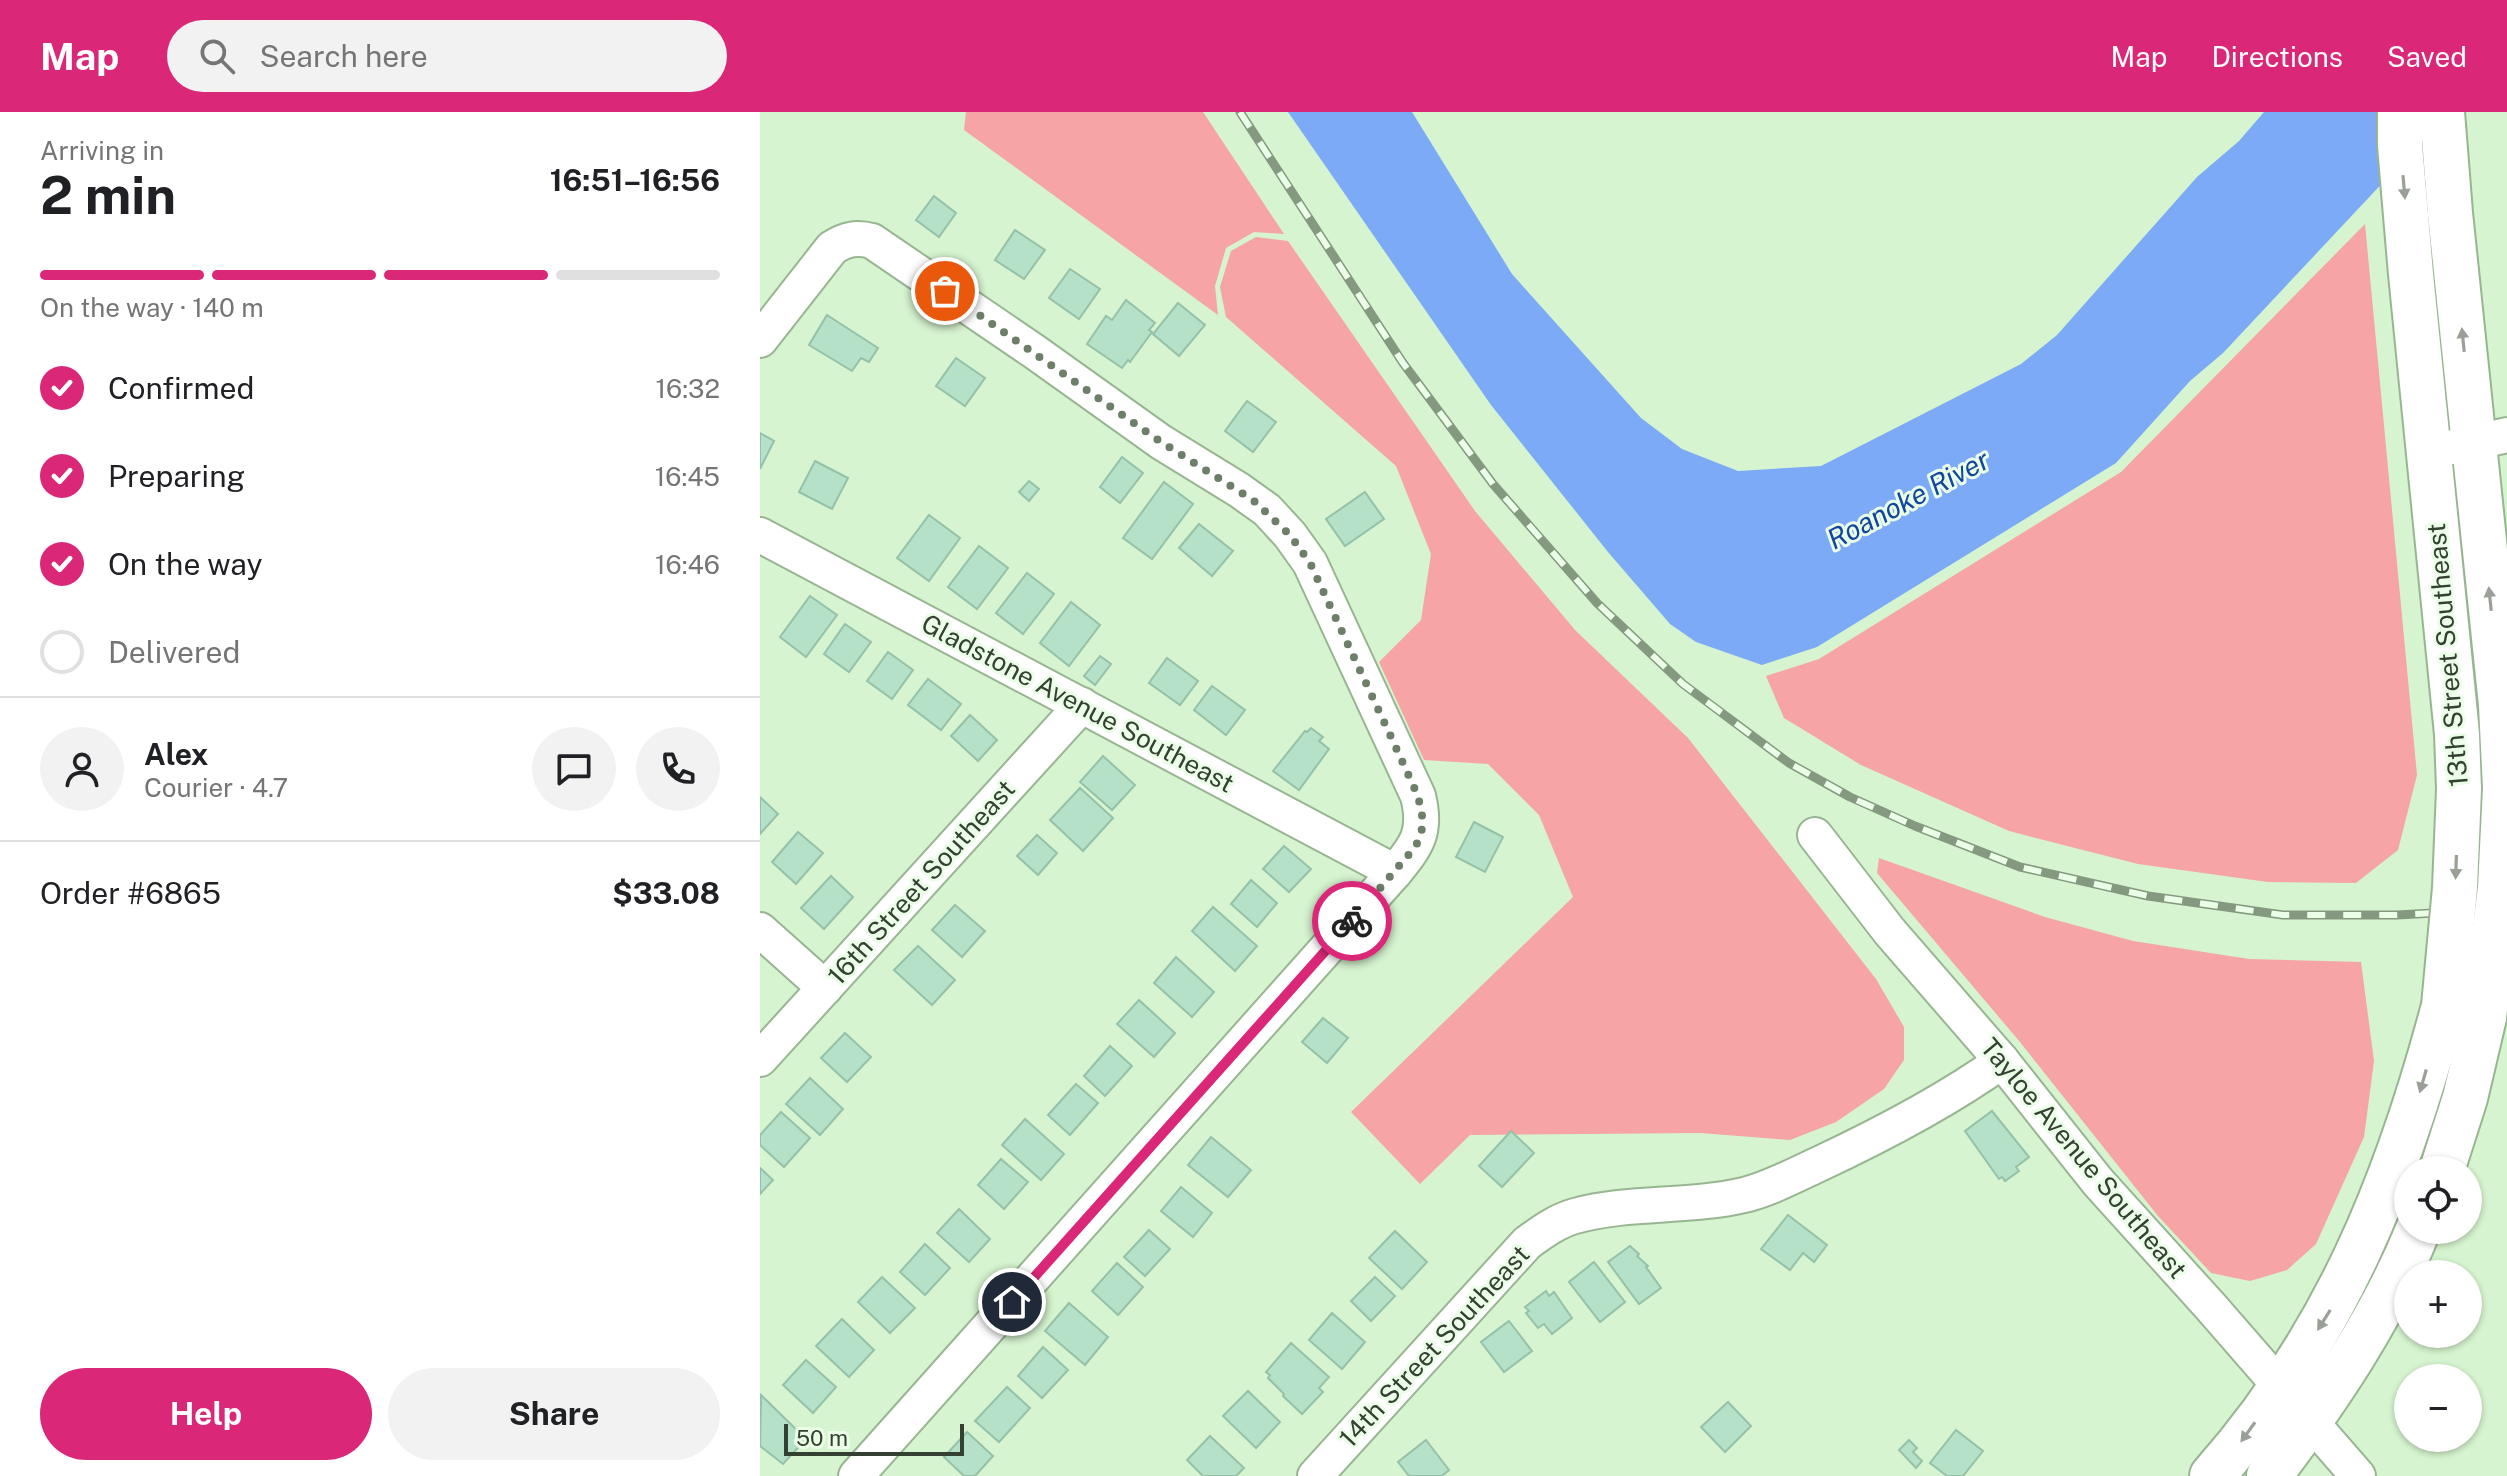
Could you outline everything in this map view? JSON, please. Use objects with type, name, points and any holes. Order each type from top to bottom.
[{"type":"main road","name":"13th Street Southeast","points":[[2400,112],[2410,261],[2457,734],[2459,789],[2455,888],[2464,1012],[2465,1098],[2446,1156]]},
{"type":"main road","name":"13th Street Southeast","points":[[2212,1476],[2236,1450],[2281,1387],[2331,1308],[2365,1241],[2390,1180],[2423,1083],[2464,1012],[2500,888],[2505,788],[2490,439],[2450,213],[2442,112]]},
{"type":"main road","points":[[2269,1476],[2311,1421],[2375,1320],[2411,1244]]},
{"type":"street","points":[[760,340],[832,248],[858,238],[872,241],[1161,442],[1267,510],[1310,563],[1418,796],[1422,814],[1422,829],[1416,846],[1395,872],[856,1476]]},
{"type":"street","points":[[2428,451],[2490,439]]},
{"type":"street","name":"Gladstone Avenue Southeast","points":[[760,535],[1395,872]]},
{"type":"street","name":"16th Street Southeast","points":[[760,1059],[1082,705]]},
{"type":"street","name":"Tayloe Avenue Southeast","points":[[1815,835],[1890,932],[2002,1061],[2098,1182],[2358,1476]]},
{"type":"street","points":[[760,930],[825,988]]},
{"type":"street","name":"14th Street Southeast","points":[[1315,1476],[1517,1254],[1549,1228],[1572,1217],[1598,1211],[1743,1195],[1773,1185],[1899,1124],[1969,1085],[2002,1061]]},
{"type":"shaded area","points":[[966,112],[1203,112],[1284,234],[1254,232],[1226,248],[1215,286],[1218,315],[964,130]]},
{"type":"shaded area","points":[[2365,224],[2417,775],[2398,850],[2356,883],[2268,882],[2138,864],[2009,831],[1861,765],[1784,718],[1766,676],[1819,659],[2121,472]]},
{"type":"shaded area","points":[[1256,237],[1288,241],[1475,511],[1575,630],[1688,738],[1876,979],[1904,1027],[1904,1060],[1884,1089],[1836,1122],[1790,1140],[1701,1133],[1470,1135],[1420,1184],[1351,1112],[1573,897],[1539,815],[1488,764],[1424,760],[1379,662],[1421,620],[1431,554],[1396,466],[1226,317],[1220,287],[1231,251]]},
{"type":"shaded area","points":[[1879,858],[2045,917],[2133,941],[2249,959],[2361,962],[2374,1061],[2364,1137],[2316,1244],[2287,1270],[2250,1281],[2211,1273],[2158,1216],[2020,1042],[1877,873]]},
{"type":"water","name":"Roanoke River","points":[[1288,112],[1412,112],[1512,274],[1641,418],[1682,449],[1738,471],[1821,466],[2021,364],[2057,335],[2197,177],[2239,141],[2264,112],[2449,112],[2223,353],[2190,381],[2116,463],[1817,647],[1762,665],[1696,642],[1670,624],[1608,552],[1491,405]]},
{"type":"building","points":[[934,196],[956,213],[939,237],[916,220]]},
{"type":"building","points":[[1015,230],[1045,250],[1024,279],[995,260]]},
{"type":"building","points":[[1070,269],[1100,289],[1079,319],[1049,298]]},
{"type":"building","points":[[1126,300],[1155,323],[1130,362],[1128,360],[1122,368],[1087,344],[1106,316],[1112,320]]},
{"type":"building","points":[[1178,303],[1205,325],[1179,356],[1153,334]]},
{"type":"building","points":[[827,315],[878,348],[869,362],[861,358],[852,371],[809,345]]},
{"type":"building","points":[[956,358],[985,378],[965,406],[936,386]]},
{"type":"building","points":[[1247,401],[1276,422],[1253,452],[1225,431]]},
{"type":"building","points":[[760,433],[774,441],[760,469]]},
{"type":"building","points":[[1122,457],[1143,473],[1120,503],[1100,487]]},
{"type":"building","points":[[815,461],[848,478],[832,509],[799,492]]},
{"type":"building","points":[[1029,481],[1039,489],[1029,501],[1019,492]]},
{"type":"building","points":[[1164,482],[1193,504],[1152,559],[1123,538]]},
{"type":"building","points":[[1365,492],[1384,519],[1345,546],[1326,519]]},
{"type":"building","points":[[929,515],[960,538],[929,581],[897,558]]},
{"type":"building","points":[[1199,524],[1233,551],[1212,576],[1179,548]]},
{"type":"building","points":[[979,546],[1008,568],[977,609],[948,587]]},
{"type":"building","points":[[1027,573],[1054,594],[1023,634],[996,613]]},
{"type":"building","points":[[810,596],[837,615],[806,657],[780,637]]},
{"type":"building","points":[[1071,602],[1100,625],[1069,666],[1040,643]]},
{"type":"building","points":[[845,624],[871,642],[849,672],[824,654]]},
{"type":"building","points":[[888,652],[913,670],[892,699],[867,681]]},
{"type":"building","points":[[1100,656],[1111,664],[1095,685],[1084,676]]},
{"type":"building","points":[[1167,658],[1198,681],[1180,705],[1149,683]]},
{"type":"building","points":[[928,679],[961,704],[941,730],[908,705]]},
{"type":"building","points":[[1212,686],[1245,710],[1226,735],[1194,710]]},
{"type":"building","points":[[970,715],[997,740],[978,761],[951,736]]},
{"type":"building","points":[[1311,728],[1323,737],[1319,741],[1329,749],[1299,790],[1273,771],[1305,731]]},
{"type":"building","points":[[1103,756],[1135,785],[1112,810],[1080,782]]},
{"type":"building","points":[[1080,788],[1113,818],[1083,851],[1050,820]]},
{"type":"building","points":[[760,797],[778,814],[760,834]]},
{"type":"building","points":[[1474,822],[1503,837],[1485,872],[1456,857]]},
{"type":"building","points":[[798,832],[823,853],[796,884],[772,862]]},
{"type":"building","points":[[1037,835],[1057,853],[1038,875],[1017,856]]},
{"type":"building","points":[[1284,846],[1311,869],[1289,892],[1263,869]]},
{"type":"building","points":[[831,876],[853,897],[824,929],[801,908]]},
{"type":"building","points":[[1251,880],[1277,903],[1257,927],[1231,904]]},
{"type":"building","points":[[955,905],[985,931],[962,957],[932,930]]},
{"type":"building","points":[[1213,907],[1257,946],[1235,971],[1192,931]]},
{"type":"building","points":[[918,946],[955,980],[932,1005],[894,970]]},
{"type":"building","points":[[1176,957],[1214,992],[1192,1017],[1154,983]]},
{"type":"building","points":[[1139,1000],[1175,1033],[1154,1057],[1117,1024]]},
{"type":"building","points":[[1323,1018],[1348,1038],[1327,1063],[1302,1042]]},
{"type":"building","points":[[845,1033],[871,1057],[847,1082],[821,1058]]},
{"type":"building","points":[[1110,1046],[1132,1066],[1105,1096],[1084,1076]]},
{"type":"building","points":[[810,1078],[843,1109],[820,1135],[786,1104]]},
{"type":"building","points":[[1076,1084],[1098,1103],[1070,1135],[1048,1115]]},
{"type":"building","points":[[1992,1111],[2029,1157],[2016,1167],[2019,1171],[2005,1181],[2002,1177],[1999,1179],[1965,1131]]},
{"type":"building","points":[[781,1112],[810,1138],[784,1167],[760,1145],[760,1135]]},
{"type":"building","points":[[1025,1119],[1064,1154],[1041,1180],[1002,1145]]},
{"type":"building","points":[[1511,1131],[1534,1153],[1502,1187],[1479,1166]]},
{"type":"building","points":[[1211,1137],[1251,1170],[1228,1197],[1188,1165]]},
{"type":"building","points":[[1001,1159],[1028,1182],[1004,1209],[978,1185]]},
{"type":"building","points":[[760,1168],[773,1180],[760,1194]]},
{"type":"building","points":[[1181,1187],[1212,1213],[1193,1237],[1161,1211]]},
{"type":"building","points":[[959,1209],[990,1239],[969,1262],[937,1233]]},
{"type":"building","points":[[1788,1215],[1827,1245],[1814,1262],[1803,1253],[1790,1270],[1761,1249]]},
{"type":"building","points":[[1149,1230],[1170,1249],[1145,1276],[1124,1257]]},
{"type":"building","points":[[1395,1231],[1427,1262],[1402,1289],[1369,1258]]},
{"type":"building","points":[[925,1244],[950,1268],[925,1295],[900,1272]]},
{"type":"building","points":[[1630,1246],[1648,1266],[1661,1288],[1639,1304],[1608,1262]]},
{"type":"building","points":[[1594,1262],[1625,1302],[1600,1322],[1569,1282]]},
{"type":"building","points":[[1117,1263],[1143,1287],[1118,1315],[1092,1291]]},
{"type":"building","points":[[882,1277],[915,1308],[890,1333],[858,1302]]},
{"type":"building","points":[[1375,1277],[1395,1296],[1371,1321],[1351,1301]]},
{"type":"building","points":[[1546,1291],[1549,1296],[1554,1292],[1572,1318],[1552,1334],[1544,1324],[1538,1328],[1525,1307]]},
{"type":"building","points":[[1069,1303],[1108,1337],[1085,1365],[1045,1331]]},
{"type":"building","points":[[1332,1313],[1365,1342],[1342,1369],[1309,1340]]},
{"type":"building","points":[[842,1319],[874,1350],[849,1377],[816,1346]]},
{"type":"building","points":[[1509,1321],[1532,1351],[1504,1372],[1481,1342]]},
{"type":"building","points":[[1291,1343],[1329,1377],[1319,1388],[1323,1392],[1302,1414],[1283,1396],[1266,1372]]},
{"type":"building","points":[[1043,1347],[1068,1370],[1042,1398],[1018,1376]]},
{"type":"building","points":[[806,1360],[836,1387],[813,1413],[783,1385]]},
{"type":"building","points":[[1007,1387],[1030,1408],[999,1442],[975,1421]]},
{"type":"building","points":[[1248,1391],[1280,1422],[1256,1448],[1223,1416]]},
{"type":"building","points":[[761,1395],[806,1439],[783,1464],[760,1446]]},
{"type":"building","points":[[1728,1402],[1751,1426],[1725,1452],[1701,1427]]},
{"type":"building","points":[[1956,1430],[1983,1451],[1963,1476],[1947,1476],[1930,1463]]},
{"type":"building","points":[[967,1432],[993,1456],[975,1476],[964,1476],[944,1457]]},
{"type":"building","points":[[1210,1436],[1244,1468],[1236,1476],[1203,1476],[1187,1460]]},
{"type":"building","points":[[1426,1440],[1449,1470],[1442,1476],[1409,1476],[1398,1462]]},
{"type":"building","points":[[1909,1440],[1917,1448],[1913,1452],[1922,1461],[1916,1468],[1899,1450]]},
{"type":"railway","points":[[1240,112],[1403,363],[1493,484],[1597,603],[1683,684],[1789,763],[1850,797],[2020,867],[2148,896],[2283,915],[2397,915],[2453,912],[2507,904]]},
{"type":"way so far","points":[[945,291],[1161,442],[1267,510],[1310,563],[1418,796],[1422,814],[1422,829],[1416,846],[1352,921]]},
{"type":"route","points":[[1012,1302],[1352,921]]}]
